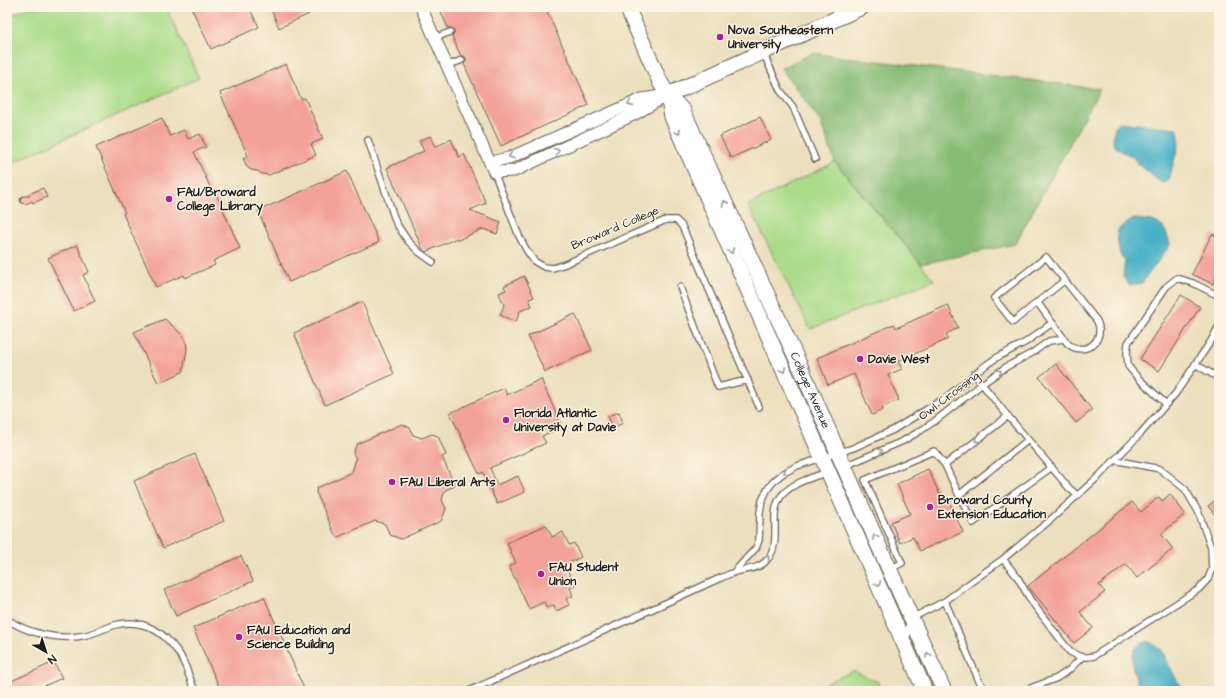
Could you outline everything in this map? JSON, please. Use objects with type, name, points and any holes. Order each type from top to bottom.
[{"type":"street","name":"Broward College","points":[[421,7],[492,167]]},
{"type":"street","name":"College Avenue","points":[[627,7],[660,82],[668,95],[683,111],[836,466],[908,654],[925,691]]},
{"type":"street","points":[[492,167],[642,99],[668,95],[862,7]]},
{"type":"street","name":"College Avenue","points":[[668,95],[672,117],[822,458],[836,466],[889,569],[944,691]]},
{"type":"lane","points":[[435,38],[450,32]]},
{"type":"lane","points":[[763,52],[780,90],[793,107],[815,159]]},
{"type":"lane","points":[[447,66],[462,60]]},
{"type":"lane","points":[[368,140],[396,223],[408,241],[419,252],[433,262]]},
{"type":"lane","name":"Broward College","points":[[492,167],[526,251],[534,261],[544,267],[553,268],[565,264],[666,220],[676,220],[682,226],[759,407]]},
{"type":"lane","points":[[1037,302],[1064,340],[1073,348],[1082,349],[1089,347],[1099,336],[1100,327],[1097,321],[1065,280],[1046,257],[994,298],[1013,322],[1037,302],[1065,280]]},
{"type":"lane","points":[[1166,404],[1138,378],[1128,366],[1128,343],[1166,287],[1177,278],[1193,283],[1219,296]]},
{"type":"lane","points":[[680,288],[718,387],[748,380]]},
{"type":"lane","name":"Owl Crossing","points":[[836,466],[875,438],[912,419],[945,398],[996,358],[1026,342],[1052,323]]},
{"type":"lane","points":[[908,654],[908,628],[912,618],[944,601],[1003,559],[1048,522],[1114,460],[1142,433],[1176,393],[1211,341],[1219,326]]},
{"type":"lane","name":"Owl Crossing","points":[[836,466],[903,441],[935,421],[1006,367],[1032,353],[1049,341],[1064,340]]},
{"type":"lane","points":[[1195,364],[1219,378]]},
{"type":"lane","points":[[974,374],[1028,440],[1069,488],[1077,495]]},
{"type":"lane","points":[[945,465],[1008,416]]},
{"type":"lane","points":[[959,495],[1028,440]]},
{"type":"lane","points":[[889,569],[902,563],[865,480],[934,451],[945,465],[973,523],[1052,467]]},
{"type":"lane","points":[[732,573],[756,548],[759,540],[762,501],[773,482],[782,474],[797,466],[822,458]]},
{"type":"lane","points":[[1003,559],[1018,578],[1031,601],[1070,652],[1087,658],[1094,656],[1199,589],[1208,579],[1212,569],[1211,548],[1198,511],[1185,489],[1160,469],[1114,460]]},
{"type":"lane","points":[[469,691],[732,573],[756,567],[766,561],[774,544],[775,510],[778,500],[784,492],[794,486],[836,466]]},
{"type":"lane","points":[[944,601],[979,681],[984,688],[990,691]]},
{"type":"lane","points":[[7,619],[20,626],[47,636],[72,637],[89,634],[128,623],[149,626],[167,639],[179,653],[195,691]]},
{"type":"lane","points":[[1024,691],[1057,678],[1069,670],[1082,657]]},
{"type":"green space","points":[[31,7],[166,7],[199,78],[7,165],[7,15],[17,13]]},
{"type":"green space","points":[[813,53],[1100,89],[1015,244],[921,264],[835,162],[820,121],[781,68]]},
{"type":"green space","points":[[835,162],[934,280],[810,329],[748,205]]},
{"type":"green space","points":[[853,671],[878,682],[882,691],[810,691]]},
{"type":"water","points":[[1118,122],[1177,128],[1179,143],[1169,179],[1164,183],[1160,182],[1132,156],[1114,146],[1113,134]]},
{"type":"water","points":[[1134,219],[1158,224],[1165,231],[1170,245],[1142,283],[1129,285],[1123,277],[1125,260],[1119,251],[1117,231]]},
{"type":"water","points":[[1149,642],[1161,649],[1177,681],[1185,691],[1142,691],[1134,673],[1132,659],[1137,646],[1141,643]]},
{"type":"building","points":[[191,7],[249,7],[259,27],[211,49]]},
{"type":"building","points":[[270,7],[306,7],[309,14],[279,28]]},
{"type":"building","points":[[439,7],[545,7],[589,105],[501,146],[464,64],[466,58],[461,56],[452,36],[454,30],[448,28]]},
{"type":"building","points":[[286,64],[301,99],[305,98],[323,139],[311,144],[316,155],[269,175],[262,174],[247,167],[243,158],[248,156],[220,93]]},
{"type":"building","points":[[760,117],[771,140],[731,158],[720,136]]},
{"type":"building","name":"FAU/Broward College Library","points":[[162,118],[170,136],[184,130],[188,139],[200,134],[206,147],[194,152],[213,193],[215,192],[240,248],[213,261],[215,265],[185,278],[184,275],[156,287],[123,214],[125,213],[96,147]]},
{"type":"building","points":[[430,136],[435,147],[451,139],[459,157],[464,154],[486,203],[470,210],[501,222],[497,234],[483,229],[458,240],[457,238],[426,252],[423,250],[387,168],[424,151],[419,141]]},
{"type":"building","points":[[347,171],[379,242],[289,282],[258,211]]},
{"type":"building","points":[[43,188],[47,197],[33,203],[32,201],[26,204],[21,203],[20,199],[23,196],[30,196],[29,194]]},
{"type":"building","points":[[1212,234],[1219,237],[1219,271],[1213,284],[1192,274]]},
{"type":"building","points":[[77,245],[89,272],[83,275],[95,301],[74,311],[48,258]]},
{"type":"building","points":[[524,276],[534,297],[529,299],[532,306],[520,311],[516,322],[500,315],[504,305],[499,293],[506,290],[504,286]]},
{"type":"building","points":[[1181,295],[1200,307],[1159,371],[1140,359]]},
{"type":"building","points":[[362,302],[394,374],[325,405],[294,333]]},
{"type":"building","name":"Davie West","points":[[948,305],[958,328],[946,334],[948,339],[898,361],[902,369],[888,375],[899,400],[882,407],[883,410],[872,415],[854,374],[828,385],[817,358],[894,324],[896,328]]},
{"type":"building","points":[[575,314],[592,350],[545,372],[528,336]]},
{"type":"building","points":[[165,319],[183,336],[187,349],[183,372],[158,383],[134,332]]},
{"type":"building","points":[[1056,364],[1092,410],[1076,423],[1039,377]]},
{"type":"building","name":"Florida Atlantic University at Davie","points":[[541,379],[562,427],[542,436],[546,443],[490,468],[497,485],[518,476],[525,492],[497,504],[483,472],[479,474],[450,413],[504,388],[507,395]]},
{"type":"building","points":[[619,412],[623,423],[613,428],[608,416]]},
{"type":"building","name":"FAU Liberal Arts","points":[[402,424],[410,428],[413,435],[422,438],[432,434],[438,436],[446,455],[442,457],[455,486],[445,490],[442,500],[446,509],[441,521],[401,539],[390,535],[385,524],[375,521],[338,537],[335,535],[316,492],[317,488],[352,472],[356,459],[353,453],[357,444]]},
{"type":"building","points":[[195,454],[224,521],[163,548],[134,481]]},
{"type":"building","name":"Broward County Extension Education","points":[[928,469],[942,499],[947,497],[963,532],[920,551],[913,537],[900,543],[891,522],[910,514],[897,484]]},
{"type":"building","points":[[1170,494],[1185,514],[1161,534],[1173,549],[1137,578],[1126,564],[1099,585],[1105,592],[1080,612],[1093,628],[1074,643],[1028,586],[1132,502],[1141,512],[1159,497],[1162,501]]},
{"type":"building","points":[[1219,497],[1219,520],[1208,506]]},
{"type":"building","name":"FAU Student Union","points":[[546,525],[552,537],[563,532],[569,545],[574,543],[581,557],[565,565],[575,586],[570,588],[573,596],[566,599],[569,605],[556,611],[554,605],[547,608],[544,602],[529,609],[509,566],[516,563],[507,543]]},
{"type":"building","points":[[241,556],[253,581],[176,616],[164,590]]},
{"type":"building","name":"FAU Education and Science Building","points":[[264,597],[305,691],[221,691],[193,628]]},
{"type":"building","points":[[54,662],[62,678],[33,691],[7,691],[7,683]]},
{"type":"place","name":"Nova Southeastern University","points":[[720,37]]},
{"type":"place","name":"FAU/Broward College Library","points":[[169,199]]},
{"type":"place","name":"Davie West","points":[[860,359]]},
{"type":"place","name":"Florida Atlantic University at Davie","points":[[506,420]]},
{"type":"place","name":"FAU Liberal Arts","points":[[392,482]]},
{"type":"place","name":"Broward County Extension Education","points":[[930,507]]},
{"type":"place","name":"FAU Student Union","points":[[541,574]]},
{"type":"place","name":"FAU Education and Science Building","points":[[239,637]]}]
